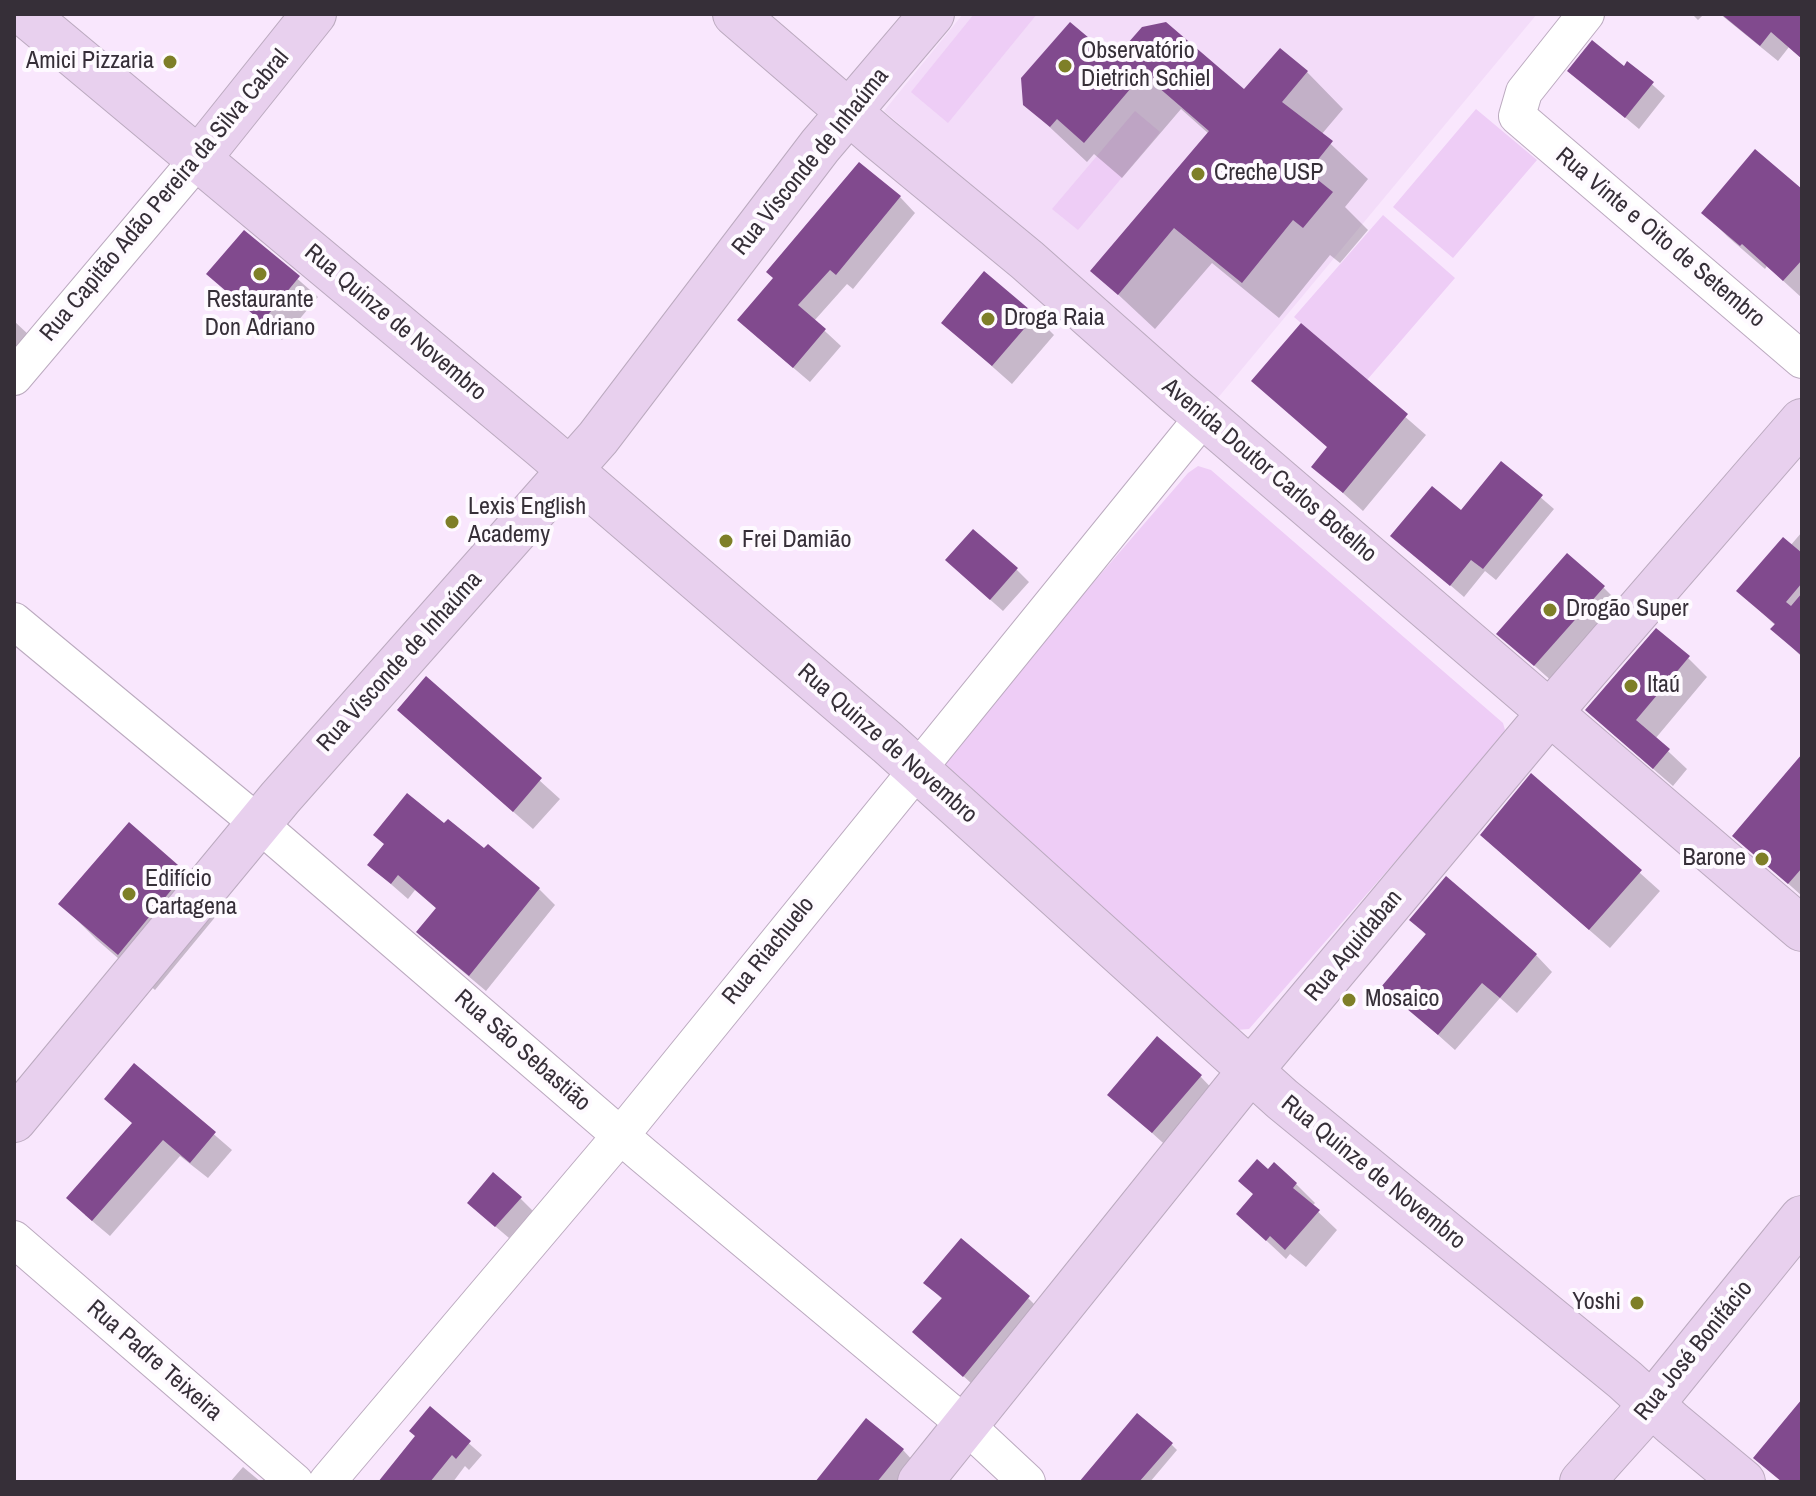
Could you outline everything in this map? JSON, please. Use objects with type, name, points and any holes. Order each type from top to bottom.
[{"type":"main road","name":"Rua Quinze de Novembro","points":[[25,14],[570,469],[917,768],[1250,1071],[1613,1370],[1743,1482]]},
{"type":"main road","name":"Rua Capitão Adão Pereira da Silva Cabral","points":[[199,158],[314,14]]},
{"type":"main road","name":"Avenida Doutor Carlos Botelho","points":[[735,14],[1027,260],[1802,929]]},
{"type":"main road","name":"Rua Visconde de Inhaúma","points":[[14,1120],[259,824],[598,438],[820,146],[932,14]]},
{"type":"main road","name":"Rua Aquidaban","points":[[920,1482],[1250,1071],[1551,711],[1802,421]]},
{"type":"main road","name":"Rua José Bonifácio","points":[[1582,1482],[1651,1405],[1802,1218]]},
{"type":"street","name":"Rua Vinte e Oito de Setembro","points":[[1586,14],[1524,92],[1517,116],[1802,360]]},
{"type":"street","name":"Rua Capitão Adão Pereira da Silva Cabral","points":[[14,377],[199,158]]},
{"type":"street","name":"Rua Riachuelo","points":[[327,1482],[621,1135],[1205,415]]},
{"type":"street","name":"Rua São Sebastião","points":[[14,621],[259,824],[621,1135],[967,1426],[1027,1482]]},
{"type":"street","name":"Rua Padre Teixeira","points":[[14,1239],[295,1482]]},
{"type":"shaded area","points":[[963,14],[1537,14],[1217,399],[884,111]]},
{"type":"shaded area","points":[[974,14],[1037,14],[948,123],[911,92]]},
{"type":"shaded area","points":[[1476,109],[1537,160],[1453,258],[1393,207]]},
{"type":"shaded area","points":[[1135,111],[1160,132],[1078,230],[1052,209]]},
{"type":"shaded area","points":[[1383,215],[1455,278],[1367,380],[1294,317]]},
{"type":"shaded area","points":[[1198,466],[1211,470],[1503,723],[1505,730],[1503,738],[1249,1029],[1223,1031],[939,779],[941,759],[1188,473]]},
{"type":"building","points":[[1721,14],[1802,14],[1802,59],[1771,32],[1760,46]]},
{"type":"building","points":[[1070,22],[1114,59],[1142,27],[1166,22],[1244,89],[1280,48],[1308,71],[1282,102],[1333,141],[1308,172],[1333,192],[1303,228],[1293,220],[1242,283],[1174,228],[1118,295],[1090,271],[1209,131],[1143,74],[1084,143],[1057,119],[1050,127],[1023,105],[1021,78]]},
{"type":"building","points":[[1592,40],[1624,66],[1627,61],[1654,82],[1625,118],[1567,71]]},
{"type":"building","points":[[1755,149],[1802,189],[1802,260],[1783,281],[1701,213]]},
{"type":"building","points":[[859,162],[901,196],[836,275],[830,270],[798,305],[826,329],[793,368],[737,320],[773,278],[766,272]]},
{"type":"building","name":"Restaurante Don Adriano","points":[[244,230],[300,276],[262,322],[206,274]]},
{"type":"building","name":"Droga Raia","points":[[984,271],[1036,315],[992,366],[941,323]]},
{"type":"building","points":[[1301,323],[1408,414],[1343,493],[1311,467],[1327,447],[1251,381]]},
{"type":"building","points":[[1501,461],[1543,495],[1483,569],[1471,560],[1450,586],[1390,536],[1432,486],[1461,510]]},
{"type":"building","points":[[973,529],[1018,568],[990,600],[945,560]]},
{"type":"building","points":[[1783,537],[1802,553],[1802,583],[1786,602],[1791,606],[1802,593],[1802,656],[1770,629],[1775,624],[1736,591]]},
{"type":"building","name":"Drogão Super","points":[[1567,553],[1605,586],[1534,666],[1496,634]]},
{"type":"building","name":"Itaú","points":[[1656,628],[1690,656],[1636,720],[1670,749],[1653,769],[1585,710]]},
{"type":"building","points":[[426,676],[542,778],[513,812],[397,710]]},
{"type":"building","points":[[1802,754],[1802,868],[1788,884],[1732,836]]},
{"type":"building","points":[[1531,773],[1642,870],[1589,930],[1480,835]]},
{"type":"building","points":[[407,793],[444,823],[448,819],[484,848],[488,844],[540,888],[469,976],[416,932],[436,908],[398,875],[391,884],[367,865],[384,844],[373,835]]},
{"type":"building","name":"Edifício Cartagena","points":[[129,822],[186,872],[118,955],[58,904]]},
{"type":"building","points":[[1446,876],[1537,954],[1500,998],[1482,983],[1438,1035],[1381,987],[1426,934],[1409,920]]},
{"type":"building","points":[[1157,1036],[1202,1075],[1152,1133],[1107,1095]]},
{"type":"building","points":[[134,1063],[216,1132],[190,1163],[163,1140],[92,1221],[66,1198],[132,1123],[104,1099]]},
{"type":"building","points":[[1257,1159],[1268,1169],[1274,1162],[1297,1183],[1293,1188],[1320,1210],[1285,1250],[1270,1236],[1266,1241],[1236,1214],[1253,1194],[1238,1181]]},
{"type":"building","points":[[493,1172],[522,1197],[495,1227],[467,1203]]},
{"type":"building","points":[[961,1238],[1030,1296],[963,1377],[912,1332],[942,1298],[923,1283]]},
{"type":"building","points":[[1802,1399],[1802,1482],[1782,1482],[1753,1458]]},
{"type":"building","points":[[430,1406],[471,1441],[456,1459],[452,1455],[430,1482],[378,1482],[415,1436],[409,1431]]},
{"type":"building","points":[[1137,1413],[1173,1443],[1139,1482],[1079,1482]]},
{"type":"building","points":[[866,1418],[904,1449],[877,1482],[815,1482]]},
{"type":"place","name":"Amici Pizzaria","points":[[170,62]]},
{"type":"place","name":"Observatório Dietrich Schiel","points":[[1065,66]]},
{"type":"place","name":"Creche USP","points":[[1198,174]]},
{"type":"place","name":"Restaurante Don Adriano","points":[[260,274]]},
{"type":"place","name":"Droga Raia","points":[[988,319]]},
{"type":"place","name":"Lexis English Academy","points":[[452,522]]},
{"type":"place","name":"Frei Damião","points":[[726,541]]},
{"type":"place","name":"Drogão Super","points":[[1550,610]]},
{"type":"place","name":"Itaú","points":[[1631,686]]},
{"type":"place","name":"Barone","points":[[1762,859]]},
{"type":"place","name":"Edifício Cartagena","points":[[129,894]]},
{"type":"place","name":"Mosaico","points":[[1349,1000]]},
{"type":"place","name":"Yoshi","points":[[1637,1303]]}]
